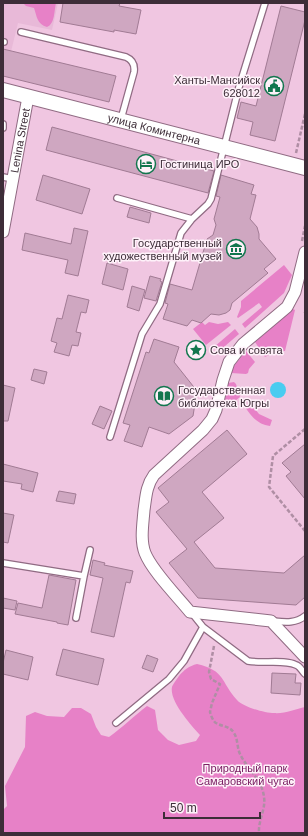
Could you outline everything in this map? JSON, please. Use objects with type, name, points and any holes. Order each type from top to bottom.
[{"type":"street","name":"улица Коминтерна","points":[[3,90],[225,147],[303,162]]},
{"type":"street","name":"Lenina Street","points":[[3,232],[8,178],[28,97]]},
{"type":"street","points":[[305,252],[291,301],[287,308],[243,344],[229,362],[216,410],[212,419],[203,430],[154,475],[146,490],[143,522],[145,552],[151,564],[190,612],[272,621],[305,657]]},
{"type":"lane","points":[[110,437],[142,334],[160,304],[182,233],[192,219],[208,204],[211,198],[239,88],[265,3]]},
{"type":"lane","points":[[21,32],[126,57],[131,60],[134,65],[134,72],[120,121]]},
{"type":"lane","points":[[117,198],[192,219]]},
{"type":"lane","points":[[76,618],[90,550]]},
{"type":"lane","points":[[3,563],[84,576]]},
{"type":"lane","points":[[190,612],[203,627],[248,661],[255,663],[292,663],[298,665],[305,674]]},
{"type":"lane","points":[[272,621],[291,622],[305,616]]},
{"type":"lane","points":[[116,723],[169,679],[184,661],[203,627]]},
{"type":"path","points":[[303,162],[295,155],[305,114]]},
{"type":"path","points":[[305,429],[273,456],[269,487],[305,531]]},
{"type":"path","points":[[216,637],[209,672],[211,679],[220,684],[210,712],[216,723],[230,728],[236,735],[239,753],[257,778],[262,789],[264,807],[259,826],[259,833]]},
{"type":"shaded area","points":[[3,3],[58,3],[52,30],[18,23],[5,76],[3,76]]},
{"type":"green space","points":[[23,3],[56,3],[52,23],[47,27],[41,24],[34,8],[26,6]]},
{"type":"green space","points":[[284,265],[292,275],[284,293],[245,328],[242,324],[262,307],[259,303],[238,318],[241,301]]},
{"type":"green space","points":[[293,309],[295,310],[285,351],[277,351],[265,357],[255,342]]},
{"type":"green space","points":[[202,322],[205,325],[209,322],[218,324],[228,322],[231,325],[206,345],[193,329]]},
{"type":"green space","points":[[235,329],[239,334],[218,352],[214,347]]},
{"type":"green space","points":[[246,351],[255,362],[249,369],[248,373],[231,373],[233,367]]},
{"type":"green space","points":[[234,382],[240,397],[226,408],[224,406],[227,385],[228,383]]},
{"type":"green space","points":[[251,404],[259,414],[272,420],[270,426],[258,422],[252,417],[245,407]]},
{"type":"green space","name":"Природный парк Самаровский чугас","points":[[197,664],[218,673],[240,703],[254,709],[270,713],[278,713],[305,707],[305,833],[3,833],[3,810],[7,806],[5,786],[25,747],[26,716],[35,712],[47,716],[64,717],[72,708],[81,708],[91,714],[101,735],[109,737],[147,706],[155,710],[158,730],[168,740],[179,745],[196,741],[200,735],[177,706],[172,693],[172,687],[183,672],[189,667]]},
{"type":"water","points":[[278,382],[285,387],[286,390],[281,397],[278,398],[271,393],[270,390],[275,383]]},
{"type":"building","points":[[63,3],[120,3],[119,6],[141,10],[136,34],[114,30],[114,32],[60,22]]},
{"type":"building","points":[[281,6],[305,12],[305,20],[275,141],[250,135],[253,122],[237,118],[241,102],[256,106]]},
{"type":"building","points":[[3,49],[116,76],[109,102],[3,76]]},
{"type":"building","points":[[52,127],[214,171],[208,193],[46,150]]},
{"type":"building","points":[[43,175],[90,189],[82,214],[36,200]]},
{"type":"building","name":"Государственный художественный музей","points":[[221,175],[254,185],[251,194],[256,195],[250,219],[257,227],[259,239],[276,259],[264,269],[268,273],[232,303],[230,310],[226,313],[219,315],[211,314],[201,323],[192,320],[187,326],[163,319],[168,304],[165,303],[170,284],[192,290],[207,239],[213,235],[216,225],[214,219],[220,197],[216,196]]},
{"type":"building","points":[[130,207],[151,213],[149,223],[127,217]]},
{"type":"building","points":[[74,228],[88,231],[78,276],[65,273],[68,260],[22,250],[25,233],[71,244]]},
{"type":"building","points":[[107,263],[128,269],[123,290],[102,284]]},
{"type":"building","points":[[150,276],[161,279],[160,281],[162,282],[156,301],[144,298]]},
{"type":"building","points":[[132,286],[145,290],[139,311],[127,307]]},
{"type":"building","points":[[68,295],[89,300],[86,313],[81,312],[76,332],[81,333],[78,346],[72,345],[69,356],[54,352],[57,343],[51,341],[57,318],[62,319]]},
{"type":"building","name":"Государственная библиотека Югры","points":[[154,339],[179,347],[174,362],[197,391],[193,416],[169,434],[149,427],[142,447],[124,441],[130,425],[123,423],[146,352],[149,353]]},
{"type":"building","points":[[34,369],[47,372],[44,384],[31,380]]},
{"type":"building","points":[[3,385],[15,388],[8,421],[3,421]]},
{"type":"building","points":[[100,406],[112,411],[104,429],[92,424]]},
{"type":"building","points":[[227,430],[247,454],[202,492],[224,518],[194,542],[215,568],[284,573],[305,555],[305,597],[296,605],[198,598],[169,563],[187,549],[156,512],[169,502],[158,488]]},
{"type":"building","points":[[305,444],[305,499],[286,476],[291,472],[282,463]]},
{"type":"building","points":[[3,464],[38,473],[33,492],[21,489],[22,484],[3,481]]},
{"type":"building","points":[[59,491],[76,494],[74,504],[56,501]]},
{"type":"building","points":[[3,513],[14,515],[8,543],[3,542]]},
{"type":"building","points":[[93,560],[105,563],[104,565],[133,571],[130,583],[126,582],[114,637],[91,632],[103,578],[90,575]]},
{"type":"building","points":[[49,575],[76,580],[68,625],[15,614],[18,603],[42,608]]},
{"type":"building","points":[[3,598],[17,601],[15,610],[3,608]]},
{"type":"building","points":[[63,649],[104,659],[98,685],[56,675]]},
{"type":"building","points":[[6,650],[33,657],[28,680],[3,674],[3,663]]},
{"type":"building","points":[[147,655],[158,659],[153,672],[142,668]]},
{"type":"building","points":[[272,673],[296,674],[295,683],[301,683],[300,695],[271,693]]},
{"type":"place","name":"Ханты-Мансийск 628012","points":[[274,86]]},
{"type":"place","name":"Гостиница ИРО","points":[[146,164]]},
{"type":"place","name":"Государственный художественный музей","points":[[236,249]]},
{"type":"place","name":"Сова и совята","points":[[196,350]]},
{"type":"place","name":"Государственная библиотека Югры","points":[[164,396]]}]
